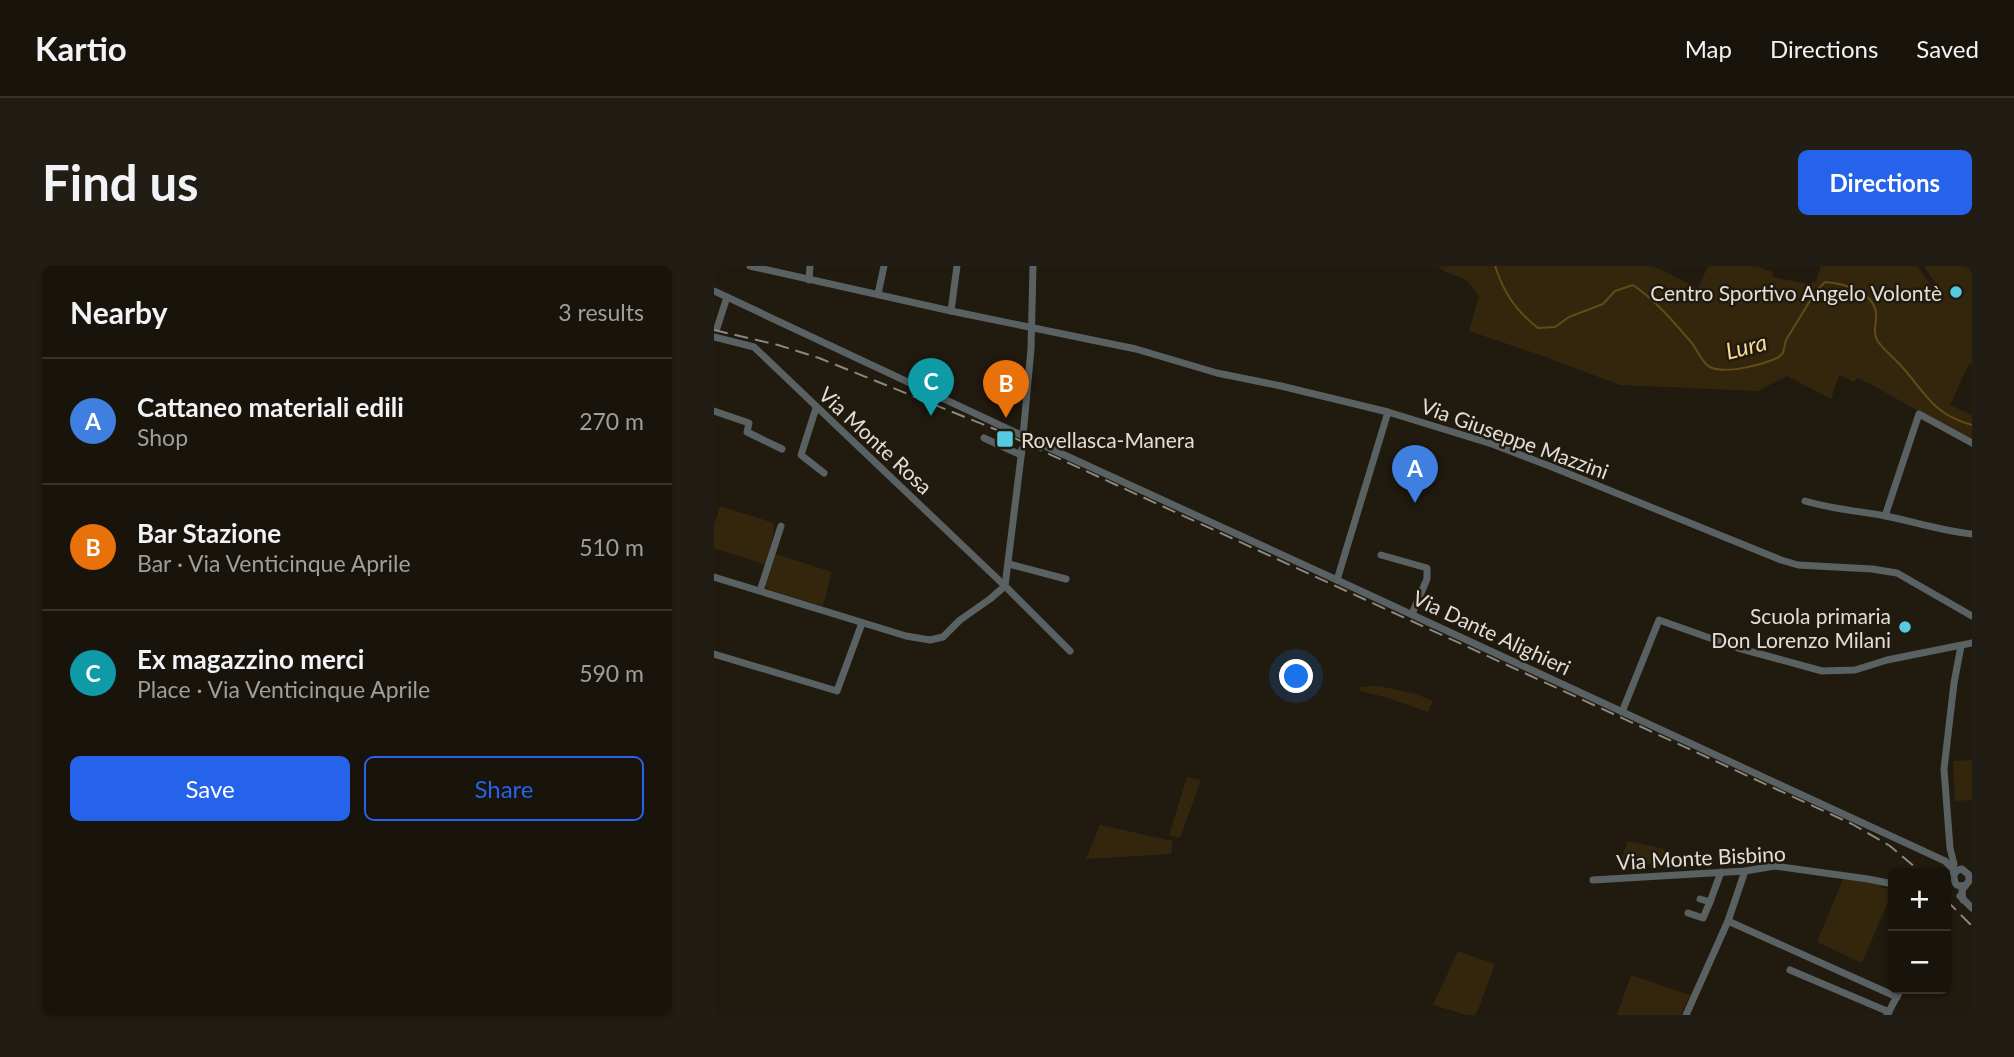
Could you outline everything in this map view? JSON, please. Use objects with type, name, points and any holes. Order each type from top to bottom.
[{"type":"street","name":"Via Giuseppe Mazzini","points":[[750,266],[1136,349],[1217,373],[1388,412],[1492,444],[1781,560],[1798,565],[1897,573],[1972,616]]},
{"type":"street","points":[[809,280],[810,266]]},
{"type":"street","points":[[878,294],[884,266]]},
{"type":"street","points":[[951,311],[957,266]]},
{"type":"street","points":[[1023,436],[1032,327],[1033,266]]},
{"type":"street","name":"Via Dante Alighieri","points":[[714,291],[1622,712],[1949,860],[1969,881]]},
{"type":"street","points":[[715,335],[727,297]]},
{"type":"street","name":"Via Monte Rosa","points":[[715,335],[754,347],[1005,586],[1070,652]]},
{"type":"street","points":[[816,408],[801,455],[824,473]]},
{"type":"street","points":[[714,411],[749,423],[747,432],[782,449]]},
{"type":"street","points":[[1338,580],[1388,412]]},
{"type":"street","points":[[1885,516],[1919,414],[1972,443]]},
{"type":"street","points":[[714,578],[915,638],[943,637],[960,620],[1005,586],[1021,452],[984,438]]},
{"type":"street","points":[[1805,501],[1833,509],[1885,516],[1972,534]]},
{"type":"street","points":[[760,592],[781,526]]},
{"type":"street","points":[[1381,555],[1426,568],[1427,579],[1412,614]]},
{"type":"street","points":[[1009,564],[1066,579]]},
{"type":"street","points":[[1622,712],[1659,620],[1738,648],[1822,671],[1855,670],[1972,643]]},
{"type":"street","points":[[714,654],[837,691],[862,623]]},
{"type":"street","points":[[1961,646],[1944,769],[1949,860],[1958,870],[1953,879],[1963,900],[1972,908]]},
{"type":"street","name":"Via Monte Bisbino","points":[[1593,880],[1745,871],[1775,866],[1888,883]]},
{"type":"street","points":[[1686,1015],[1728,921],[1745,871]]},
{"type":"street","points":[[1688,913],[1703,918],[1721,872]]},
{"type":"street","points":[[1955,883],[1960,886],[1969,881]]},
{"type":"street","points":[[1963,900],[1962,890],[1969,881]]},
{"type":"street","points":[[1700,899],[1710,902]]},
{"type":"street","points":[[1728,921],[1888,988]]},
{"type":"street","points":[[1790,970],[1888,1014],[1898,994]]},
{"type":"shaded area","points":[[1438,266],[1653,266],[1698,288],[1708,266],[1757,266],[1772,272],[1773,277],[1808,284],[1816,281],[1821,266],[1918,266],[1933,289],[1937,286],[1924,266],[1972,266],[1972,365],[1969,364],[1950,405],[1972,415],[1972,441],[1870,384],[1857,378],[1854,382],[1839,375],[1831,399],[1787,376],[1758,391],[1620,385],[1469,331],[1479,296],[1468,282]]},
{"type":"shaded area","points":[[720,506],[774,523],[766,565],[714,548],[714,525]]},
{"type":"shaded area","points":[[776,554],[832,572],[823,606],[767,589]]},
{"type":"shaded area","points":[[1379,686],[1416,694],[1433,701],[1428,712],[1363,692],[1358,687]]},
{"type":"shaded area","points":[[1972,760],[1972,800],[1955,801],[1953,761]]},
{"type":"shaded area","points":[[1187,777],[1201,780],[1180,838],[1169,835]]},
{"type":"shaded area","points":[[1100,825],[1173,841],[1171,854],[1086,859]]},
{"type":"shaded area","points":[[1628,841],[1665,849],[1660,865],[1620,862]]},
{"type":"shaded area","points":[[1843,879],[1881,884],[1880,887],[1888,889],[1888,902],[1862,963],[1817,942]]},
{"type":"shaded area","points":[[1458,951],[1495,964],[1476,1015],[1466,1015],[1433,1005]]},
{"type":"shaded area","points":[[1631,975],[1690,995],[1681,1015],[1617,1015]]},
{"type":"waterway","name":"Lura","points":[[1495,266],[1511,300],[1538,328],[1555,327],[1569,317],[1603,304],[1615,291],[1633,285],[1671,319],[1707,365],[1725,370],[1764,363],[1779,357],[1783,353],[1786,340],[1816,291],[1825,282],[1840,284],[1864,294],[1870,300],[1876,314],[1877,340],[1925,395],[1948,415],[1972,425]]},
{"type":"railway","points":[[714,330],[819,358],[997,430],[1852,824],[1890,846],[1916,868]]},
{"type":"railway","points":[[1951,905],[1972,926]]},
{"type":"place","name":"Centro Sportivo Angelo Volontè","points":[[1956,292]]},
{"type":"place","name":"Ex magazzino merci","points":[[931,416]]},
{"type":"place","name":"Bar Stazione","points":[[1006,418]]},
{"type":"place","name":"Rovellasca-Manera","points":[[1005,439]]},
{"type":"place","name":"Cattaneo materiali edili","points":[[1415,503]]},
{"type":"place","name":"Scuola primaria Don Lorenzo Milani","points":[[1905,627]]}]
